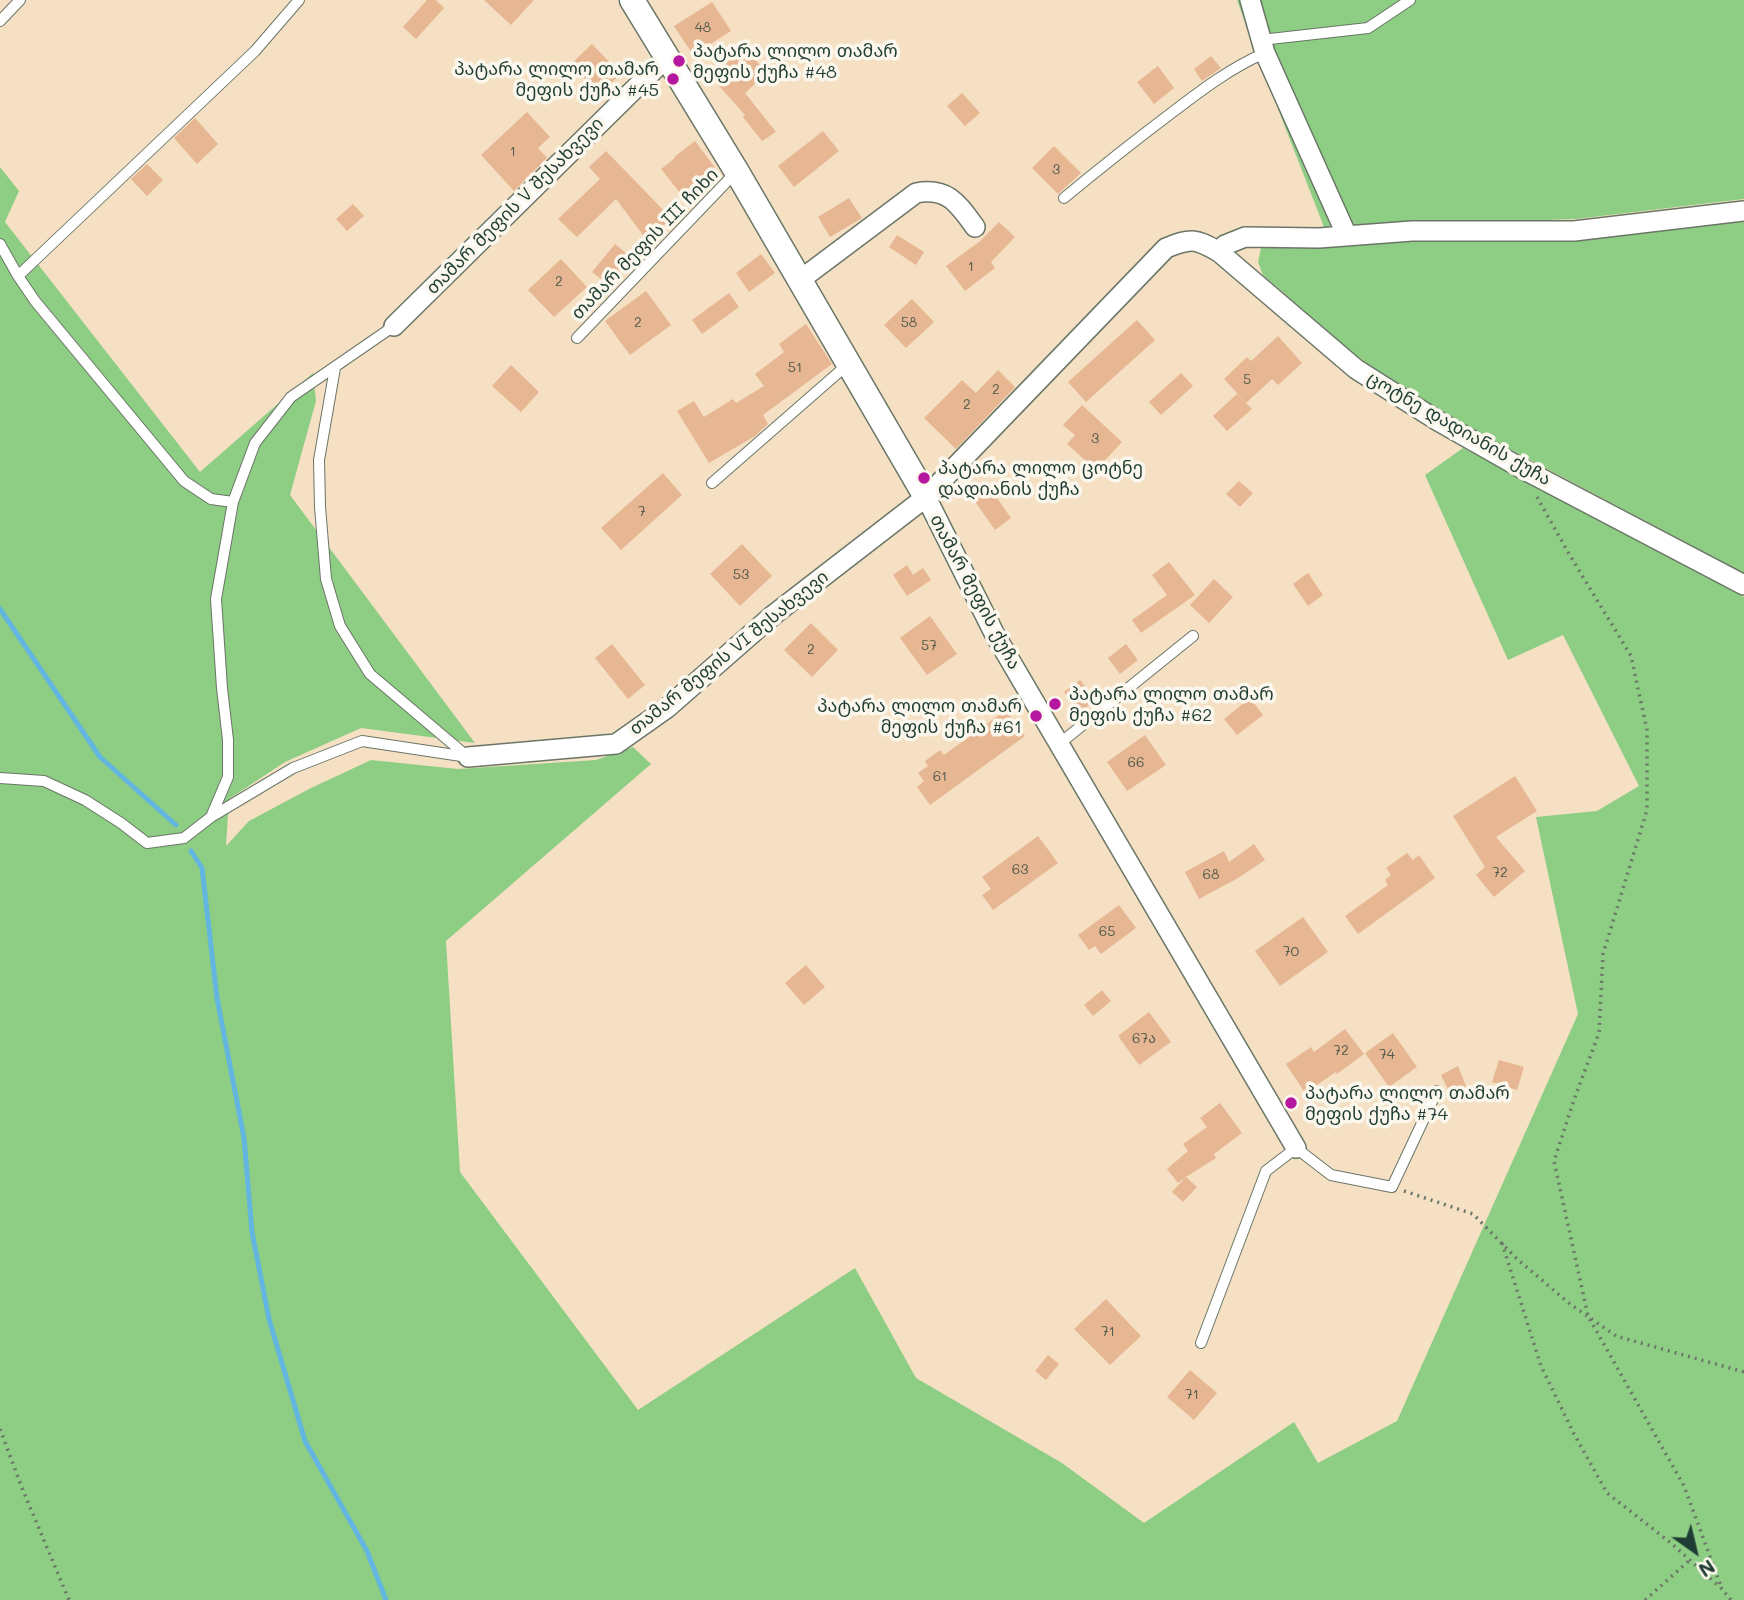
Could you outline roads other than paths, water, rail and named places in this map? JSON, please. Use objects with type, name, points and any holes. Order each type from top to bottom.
[{"type":"street","name":"თამარ მეფის ქუჩა","points":[[632,0],[737,172],[926,497],[994,633],[1296,1148]]},
{"type":"street","points":[[1250,0],[1263,47],[1347,236]]},
{"type":"street","name":"თამარ მეფის V შესახვევი","points":[[394,326],[667,57]]},
{"type":"street","points":[[800,280],[916,192],[930,190],[951,198],[975,227]]},
{"type":"street","points":[[1219,252],[1226,245],[1245,237],[1319,238],[1412,231],[1574,231],[1744,211]]},
{"type":"street","name":"ცოტნე დადიანის ქუჩა","points":[[926,497],[1166,248],[1186,240],[1202,242],[1219,252],[1356,369],[1438,421],[1521,468],[1744,585]]},
{"type":"street","name":"თამარ მეფის VI შესახვევი","points":[[468,758],[616,744],[667,708],[772,616],[926,497]]},
{"type":"lane","points":[[0,21],[20,0]]},
{"type":"lane","points":[[18,276],[256,51],[299,0]]},
{"type":"lane","points":[[1064,198],[1128,145],[1263,47],[1368,28],[1410,0]]},
{"type":"lane","name":"თამარ მეფის III ჩიხი","points":[[577,338],[737,172]]},
{"type":"lane","points":[[0,244],[35,301],[184,481],[211,499],[233,502]]},
{"type":"lane","points":[[211,817],[228,777],[228,740],[216,599],[233,502],[255,443],[292,397],[394,326]]},
{"type":"lane","points":[[712,483],[848,365]]},
{"type":"lane","points":[[335,368],[319,472],[326,579],[340,626],[370,674],[468,758]]},
{"type":"lane","points":[[1059,744],[1193,636]]},
{"type":"lane","points":[[0,778],[44,781],[85,800],[121,822],[147,843],[184,838],[211,817],[293,768],[362,741],[468,758]]},
{"type":"lane","points":[[1201,1343],[1266,1171],[1296,1148],[1331,1175],[1392,1188],[1437,1091]]},
{"type":"waterway","points":[[0,609],[100,757],[176,825]]},
{"type":"waterway","points":[[191,851],[202,868],[217,998],[244,1138],[252,1232],[269,1319],[305,1441],[367,1551],[386,1600]]},
{"type":"place","name":"პატარა ლილო თამარ მეფის ქუჩა #48","points":[[679,61]]},
{"type":"place","name":"პატარა ლილო თამარ მეფის ქუჩა #45","points":[[673,79]]},
{"type":"place","name":"პატარა ლილო ცოტნე დადიანის ქუჩა","points":[[924,478]]},
{"type":"place","name":"პატარა ლილო თამარ მეფის ქუჩა #62","points":[[1055,704]]},
{"type":"place","name":"პატარა ლილო თამარ მეფის ქუჩა #61","points":[[1036,716]]},
{"type":"place","name":"პატარა ლილო თამარ მეფის ქუჩა #74","points":[[1291,1103]]}]
